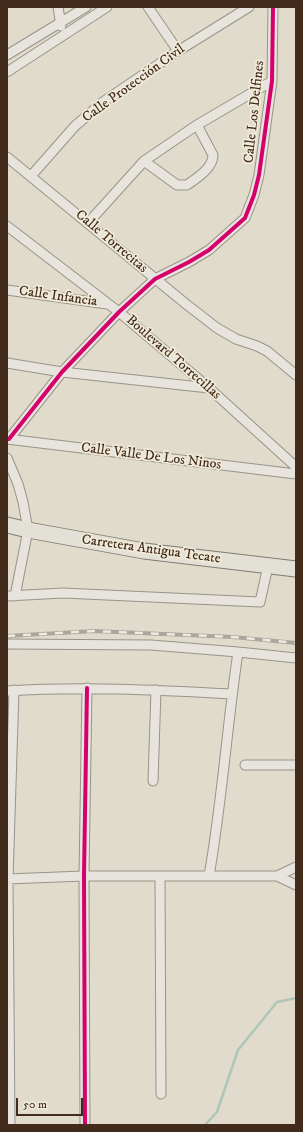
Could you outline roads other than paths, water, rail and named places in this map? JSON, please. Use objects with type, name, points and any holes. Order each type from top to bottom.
[{"type":"main road","name":"Carretera Antigua Tecate","points":[[7,525],[144,551],[296,569]]},
{"type":"street","points":[[58,7],[60,23],[64,35]]},
{"type":"street","points":[[7,55],[86,7]]},
{"type":"street","points":[[7,72],[107,7]]},
{"type":"street","points":[[148,7],[178,51]]},
{"type":"street","name":"Calle Protección Civil","points":[[31,176],[75,126],[98,107],[178,51],[249,7]]},
{"type":"street","name":"Calle Los Delfines","points":[[155,279],[189,262],[208,250],[245,218],[254,196],[259,175],[272,81],[273,7]]},
{"type":"street","name":"Calle Los Delfines","points":[[88,223],[144,161],[196,125],[272,81]]},
{"type":"street","points":[[144,161],[177,185],[187,186],[207,169],[213,158],[213,155],[196,125]]},
{"type":"street","name":"Calle Torrecitas","points":[[7,157],[217,328],[236,339],[267,351],[296,375]]},
{"type":"street","name":"Boulevard Torrecillas","points":[[7,226],[119,312],[210,388],[296,467]]},
{"type":"street","points":[[8,439],[62,372],[119,312],[155,279]]},
{"type":"street","name":"Calle Infancia","points":[[7,290],[108,304]]},
{"type":"street","points":[[7,363],[62,372],[210,388]]},
{"type":"street","name":"Calle Valle De Los Ninos","points":[[8,439],[296,474]]},
{"type":"street","points":[[7,458],[18,484],[28,530],[11,596],[63,593],[260,602],[268,566]]},
{"type":"street","points":[[7,644],[131,644],[296,658]]},
{"type":"street","points":[[209,876],[238,652]]},
{"type":"street","points":[[10,1125],[7,879],[10,691],[87,688],[232,694]]},
{"type":"street","points":[[85,1125],[84,876],[87,688]]},
{"type":"street","points":[[153,781],[156,690]]},
{"type":"street","points":[[245,765],[296,765]]},
{"type":"street","points":[[277,876],[296,866]]},
{"type":"street","points":[[7,879],[84,876],[277,876],[296,885]]},
{"type":"street","points":[[160,876],[161,1094]]},
{"type":"waterway","points":[[205,1125],[217,1112],[238,1050],[277,1002],[296,998]]},
{"type":"railway","points":[[7,636],[94,631],[233,637],[296,643]]}]
